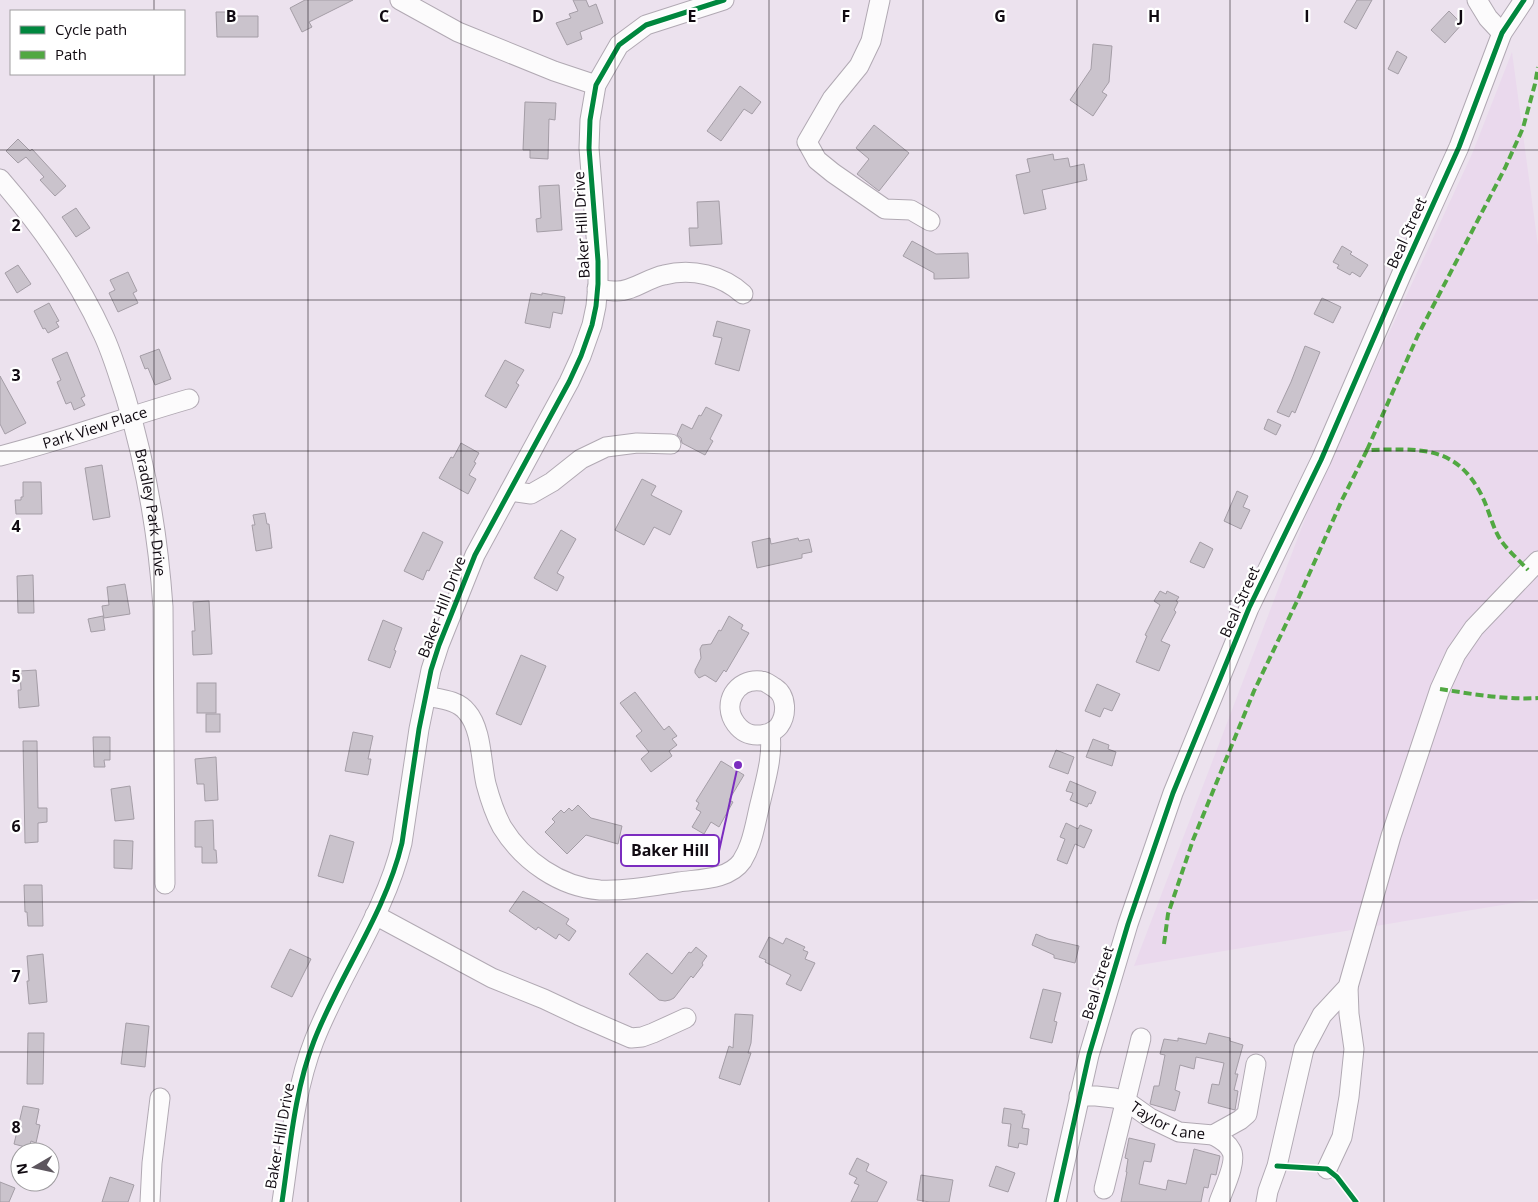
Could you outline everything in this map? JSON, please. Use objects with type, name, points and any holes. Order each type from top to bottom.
[{"type":"street","points":[[400,0],[458,32],[554,71],[596,85],[619,45],[646,25],[724,0]]},
{"type":"street","points":[[880,0],[871,41],[859,66],[832,99],[807,142],[817,160],[839,178],[885,209],[911,210],[930,221]]},
{"type":"street","points":[[1477,0],[1488,18],[1502,32]]},
{"type":"street","name":"Beal Street","points":[[1056,1202],[1089,1056],[1128,924],[1173,794],[1249,608],[1320,460],[1459,147],[1502,32],[1517,2]]},
{"type":"street","name":"Baker Hill Drive","points":[[282,1202],[299,1092],[305,1066],[323,1020],[392,878],[402,843],[419,728],[431,670],[449,617],[475,555],[581,356],[592,326],[596,306],[598,261],[589,148],[590,120],[596,85]]},
{"type":"street","name":"Bradley Park Drive","points":[[0,179],[38,224],[85,298],[118,372],[144,465],[160,563],[163,600],[165,884]]},
{"type":"street","points":[[597,289],[626,290],[665,274],[685,272],[719,278],[733,284],[743,294]]},
{"type":"street","name":"Park View Place","points":[[0,456],[32,448],[190,399]]},
{"type":"street","points":[[510,491],[530,494],[552,482],[580,459],[606,446],[637,443],[671,444]]},
{"type":"street","points":[[1327,1169],[1342,1137],[1349,1097],[1354,1049],[1349,1014],[1348,987],[1391,836],[1440,689],[1456,654],[1474,628],[1538,561]]},
{"type":"street","points":[[426,696],[451,701],[468,713],[478,736],[486,783],[493,808],[503,827],[519,848],[533,862],[557,878],[580,887],[598,890],[625,890],[718,876],[733,870],[742,862],[752,838],[771,754],[770,733]]},
{"type":"street","points":[[375,915],[492,978],[631,1038],[642,1037],[686,1018]]},
{"type":"street","points":[[1266,1202],[1277,1166],[1304,1049],[1322,1015],[1348,987]]},
{"type":"street","name":"Taylor Lane","points":[[1104,1189],[1141,1038]]},
{"type":"street","name":"Taylor Lane","points":[[1213,1135],[1248,1114],[1256,1064]]},
{"type":"street","name":"Taylor Lane","points":[[1079,1096],[1105,1097],[1126,1101],[1150,1118],[1179,1132],[1213,1135],[1225,1142],[1232,1150],[1234,1160],[1219,1202]]},
{"type":"street","points":[[150,1202],[152,1163],[160,1098]]},
{"type":"shaded area","points":[[1512,52],[1538,246],[1538,899],[1134,966],[1315,493],[1472,154]]},
{"type":"building","points":[[305,0],[353,0],[309,22],[312,27],[302,32],[290,8]]},
{"type":"building","points":[[573,0],[586,0],[589,7],[596,4],[603,23],[580,32],[582,39],[567,45],[556,23],[571,18],[569,14],[578,11]]},
{"type":"building","points":[[1357,0],[1372,0],[1356,29],[1344,22]]},
{"type":"building","points":[[1449,11],[1462,24],[1445,43],[1431,30]]},
{"type":"building","points":[[216,12],[232,12],[232,16],[258,16],[258,37],[217,37]]},
{"type":"building","points":[[1093,44],[1112,46],[1109,82],[1102,92],[1107,95],[1093,116],[1070,100],[1091,69]]},
{"type":"building","points":[[1397,51],[1407,57],[1398,74],[1388,69]]},
{"type":"building","points":[[740,86],[761,102],[752,114],[744,109],[721,141],[707,131]]},
{"type":"building","points":[[525,102],[556,103],[555,120],[549,119],[548,159],[530,158],[530,150],[523,150]]},
{"type":"building","points":[[874,125],[909,153],[879,191],[857,174],[869,159],[856,148]]},
{"type":"building","points":[[18,139],[30,151],[32,149],[66,186],[55,196],[40,180],[44,177],[26,157],[18,163],[6,151]]},
{"type":"building","points":[[1053,154],[1054,160],[1068,158],[1070,167],[1084,164],[1087,180],[1042,190],[1046,209],[1024,214],[1016,175],[1030,172],[1027,159]]},
{"type":"building","points":[[559,185],[562,230],[537,232],[536,219],[541,218],[539,186]]},
{"type":"building","points":[[719,201],[722,244],[690,246],[689,228],[698,228],[697,202]]},
{"type":"building","points":[[76,208],[90,228],[76,237],[62,217]]},
{"type":"building","points":[[912,241],[936,254],[968,253],[969,278],[934,279],[934,273],[903,256]]},
{"type":"building","points":[[1342,246],[1352,252],[1350,254],[1368,265],[1360,277],[1352,272],[1350,275],[1337,268],[1339,265],[1333,262]]},
{"type":"building","points":[[18,265],[31,284],[17,293],[5,273]]},
{"type":"building","points":[[128,272],[137,291],[133,293],[138,303],[118,312],[109,293],[115,290],[110,280]]},
{"type":"building","points":[[531,293],[565,297],[562,314],[553,312],[550,328],[525,323]]},
{"type":"building","points":[[1322,298],[1341,307],[1333,323],[1314,314]]},
{"type":"building","points":[[49,303],[59,321],[56,322],[59,327],[48,333],[45,328],[43,329],[34,311]]},
{"type":"building","points":[[717,321],[750,330],[739,371],[715,364],[722,338],[713,336]]},
{"type":"building","points":[[1305,346],[1320,352],[1295,413],[1292,411],[1289,417],[1277,412]]},
{"type":"building","points":[[159,349],[171,379],[155,385],[148,368],[145,369],[140,356]]},
{"type":"building","points":[[67,352],[85,396],[81,398],[85,405],[74,410],[71,402],[66,404],[57,382],[61,380],[52,359]]},
{"type":"building","points":[[505,360],[524,370],[516,383],[519,385],[506,408],[485,396]]},
{"type":"building","points":[[0,376],[26,423],[5,434],[0,424]]},
{"type":"building","points":[[706,407],[722,415],[710,439],[713,441],[705,455],[682,443],[681,438],[677,435],[682,424],[692,429],[699,415],[701,416]]},
{"type":"building","points":[[1268,419],[1281,425],[1276,435],[1264,429]]},
{"type":"building","points":[[461,443],[479,453],[469,475],[476,479],[468,494],[439,478]]},
{"type":"building","points":[[102,465],[110,517],[93,520],[85,468]]},
{"type":"building","points":[[642,479],[656,486],[651,495],[682,511],[670,535],[654,527],[644,545],[615,530]]},
{"type":"building","points":[[23,482],[41,482],[42,514],[16,514],[15,500],[21,500],[21,497],[23,497]]},
{"type":"building","points":[[1237,491],[1248,496],[1243,507],[1250,510],[1241,529],[1224,521]]},
{"type":"building","points":[[265,513],[267,524],[269,524],[272,548],[256,551],[252,525],[255,525],[253,515]]},
{"type":"building","points":[[561,530],[576,539],[557,573],[564,577],[557,591],[534,578]]},
{"type":"building","points":[[423,532],[443,542],[423,580],[404,571]]},
{"type":"building","points":[[770,538],[771,544],[798,538],[799,541],[809,539],[812,552],[802,554],[802,558],[757,568],[752,542]]},
{"type":"building","points":[[1200,542],[1213,549],[1204,568],[1190,562]]},
{"type":"building","points":[[33,575],[34,613],[18,613],[17,576]]},
{"type":"building","points":[[125,584],[130,614],[104,618],[102,606],[109,605],[107,587]]},
{"type":"building","points":[[1160,591],[1166,594],[1167,591],[1179,597],[1174,610],[1176,612],[1161,641],[1170,645],[1159,671],[1136,662],[1147,636],[1145,635],[1160,605],[1154,601]]},
{"type":"building","points":[[209,601],[212,654],[193,655],[192,631],[195,631],[193,602]]},
{"type":"building","points":[[103,616],[105,630],[91,632],[88,619]]},
{"type":"building","points":[[729,616],[743,625],[741,629],[749,633],[726,672],[724,670],[716,682],[705,675],[699,678],[695,670],[701,658],[700,649],[702,645],[711,644]]},
{"type":"building","points":[[383,620],[402,628],[390,668],[368,660]]},
{"type":"building","points":[[521,655],[546,666],[521,725],[496,714]]},
{"type":"building","points":[[36,670],[39,706],[19,708],[18,690],[21,690],[20,671]]},
{"type":"building","points":[[197,683],[216,683],[216,713],[197,713]]},
{"type":"building","points":[[1097,684],[1120,694],[1112,711],[1104,708],[1100,717],[1085,711]]},
{"type":"building","points":[[635,692],[664,730],[669,726],[677,736],[672,739],[677,745],[669,751],[672,756],[651,772],[641,759],[649,752],[636,736],[642,731],[620,703]]},
{"type":"building","points":[[206,714],[220,714],[220,732],[206,732]]},
{"type":"building","points":[[353,732],[373,736],[368,759],[371,759],[368,775],[345,771]]},
{"type":"building","points":[[93,737],[110,737],[110,760],[104,760],[105,767],[94,767]]},
{"type":"building","points":[[1093,739],[1109,745],[1108,749],[1116,752],[1112,766],[1086,757]]},
{"type":"building","points":[[23,741],[37,741],[38,808],[47,808],[47,822],[38,823],[38,842],[25,843]]},
{"type":"building","points":[[1056,750],[1074,757],[1068,774],[1049,767]]},
{"type":"building","points":[[216,757],[218,800],[205,801],[204,784],[197,784],[195,759]]},
{"type":"building","points":[[721,761],[744,775],[729,800],[733,802],[719,827],[711,822],[704,834],[692,827],[701,812],[696,809],[699,803],[696,801]]},
{"type":"building","points":[[1070,781],[1096,792],[1091,804],[1089,803],[1087,807],[1070,800],[1073,793],[1066,791]]},
{"type":"building","points":[[130,786],[134,819],[115,821],[111,789]]},
{"type":"building","points":[[578,805],[591,818],[622,826],[618,844],[586,835],[567,854],[545,832],[555,822],[552,819],[561,810],[564,813],[569,808],[572,811]]},
{"type":"building","points":[[213,820],[214,850],[216,850],[217,863],[202,863],[202,847],[195,847],[195,821]]},
{"type":"building","points":[[1066,823],[1078,829],[1080,825],[1092,830],[1084,848],[1075,844],[1067,864],[1057,860],[1065,839],[1060,837]]},
{"type":"building","points":[[330,835],[354,842],[343,883],[318,876]]},
{"type":"building","points":[[114,840],[133,841],[132,869],[114,868]]},
{"type":"building","points":[[24,885],[42,885],[43,926],[28,926],[27,912],[25,912]]},
{"type":"building","points":[[523,891],[569,919],[566,924],[576,931],[569,941],[559,934],[556,939],[538,927],[536,930],[509,911]]},
{"type":"building","points":[[1036,934],[1048,939],[1079,946],[1075,963],[1054,958],[1054,955],[1032,945]]},
{"type":"building","points":[[769,937],[783,944],[786,938],[805,947],[803,950],[808,952],[805,959],[815,963],[801,991],[786,984],[791,975],[759,957]]},
{"type":"building","points":[[696,947],[707,956],[702,963],[703,965],[693,978],[691,976],[674,998],[670,1000],[659,1000],[629,974],[647,953],[672,974],[689,952],[691,953]]},
{"type":"building","points":[[290,949],[311,959],[292,997],[271,987]]},
{"type":"building","points":[[43,954],[47,1002],[29,1004],[27,956]]},
{"type":"building","points":[[1043,989],[1061,993],[1054,1021],[1057,1022],[1052,1043],[1030,1038]]},
{"type":"building","points":[[735,1014],[753,1015],[751,1043],[748,1053],[751,1053],[740,1085],[719,1078],[729,1046],[733,1048]]},
{"type":"building","points":[[126,1023],[149,1026],[145,1067],[121,1064]]},
{"type":"building","points":[[28,1033],[44,1033],[43,1084],[27,1084]]},
{"type":"building","points":[[1209,1033],[1230,1038],[1230,1041],[1243,1045],[1235,1074],[1238,1074],[1234,1090],[1238,1091],[1235,1110],[1208,1103],[1212,1084],[1219,1085],[1224,1063],[1196,1057],[1194,1069],[1180,1065],[1175,1090],[1180,1092],[1175,1111],[1150,1104],[1154,1086],[1159,1086],[1165,1055],[1160,1054],[1164,1039],[1178,1041],[1178,1038],[1206,1044]]},
{"type":"building","points":[[23,1106],[39,1109],[36,1124],[40,1125],[36,1142],[14,1142]]},
{"type":"building","points":[[1004,1108],[1022,1111],[1022,1114],[1025,1114],[1022,1128],[1029,1129],[1027,1145],[1019,1143],[1018,1148],[1008,1146],[1011,1124],[1002,1123]]},
{"type":"building","points":[[1129,1138],[1155,1144],[1151,1162],[1144,1161],[1139,1184],[1166,1190],[1168,1180],[1186,1184],[1194,1149],[1220,1156],[1216,1175],[1211,1174],[1208,1188],[1204,1187],[1201,1202],[1121,1202],[1127,1172],[1128,1159],[1125,1158]]},
{"type":"building","points":[[857,1158],[869,1164],[866,1171],[887,1182],[877,1202],[851,1202],[859,1185],[854,1183],[857,1178],[849,1174]]},
{"type":"building","points":[[996,1166],[1015,1173],[1008,1192],[989,1186]]},
{"type":"building","points":[[921,1175],[953,1180],[949,1202],[917,1200]]},
{"type":"building","points":[[110,1177],[134,1185],[128,1202],[102,1202]]},
{"type":"building","points":[[0,1182],[10,1186],[10,1192],[13,1192],[9,1202],[0,1202]]},
{"type":"marked path","points":[[1367,450],[1418,335],[1505,168],[1523,128],[1538,67]]},
{"type":"marked path","points":[[1164,944],[1168,914],[1193,840],[1254,691],[1367,450],[1419,450],[1448,458],[1472,479],[1482,496],[1500,539],[1528,570]]},
{"type":"marked path","points":[[1440,689],[1476,695],[1538,698]]},
{"type":"cycle path","points":[[282,1202],[297,1100],[307,1060],[336,992],[385,894],[402,843],[419,729],[431,670],[439,645],[475,555],[569,382],[592,325],[596,306],[598,261],[589,148],[590,120],[596,85],[619,45],[646,25],[724,0]]},
{"type":"cycle path","points":[[1056,1202],[1089,1055],[1128,924],[1173,793],[1249,608],[1321,460],[1459,147],[1502,33],[1524,0]]},
{"type":"cycle path","points":[[1277,1166],[1327,1169],[1337,1177],[1356,1202]]},
{"type":"place","name":"Baker Hill","points":[[738,765]]}]
